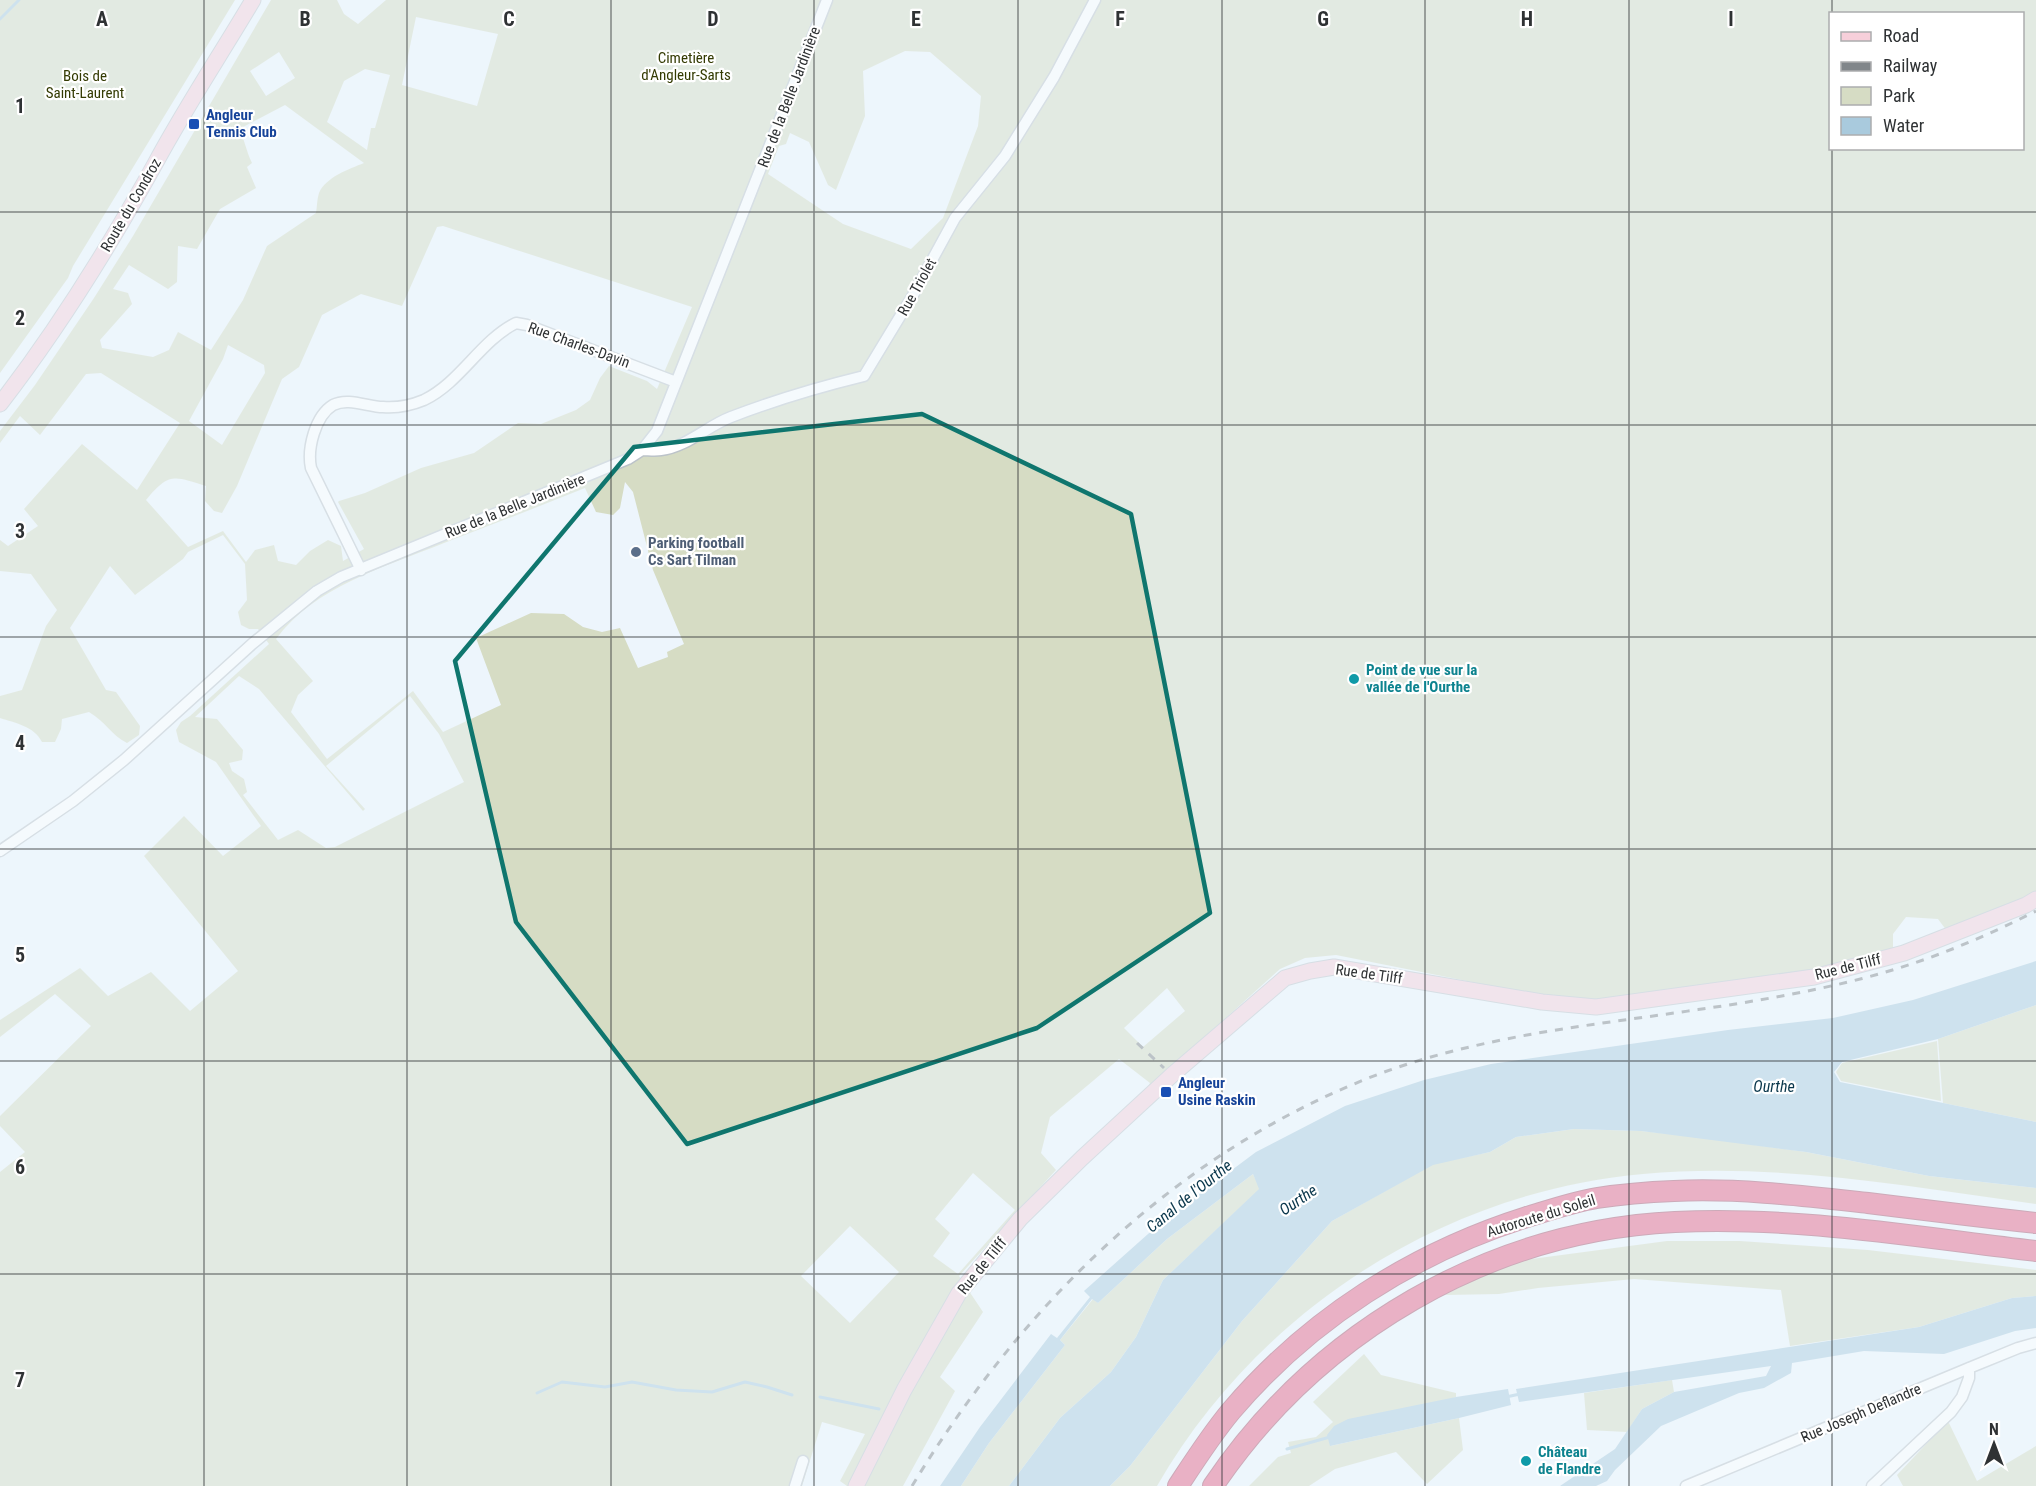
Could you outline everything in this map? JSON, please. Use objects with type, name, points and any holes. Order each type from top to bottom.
[{"type":"highway","name":"Autoroute du Soleil","points":[[1178,1486],[1232,1410],[1283,1357],[1340,1310],[1377,1285],[1445,1249],[1510,1222],[1596,1198],[1677,1191],[1731,1191],[1810,1196],[2036,1223]]},
{"type":"highway","name":"Autoroute du Soleil","points":[[1214,1486],[1233,1457],[1281,1402],[1354,1337],[1436,1286],[1475,1268],[1560,1238],[1636,1224],[1733,1221],[1837,1228],[2036,1251]]},
{"type":"main road","name":"Route du Condroz","points":[[0,404],[46,341],[112,239],[253,0]]},
{"type":"main road","name":"Rue de Tilff","points":[[856,1486],[904,1390],[960,1293],[1020,1219],[1172,1075],[1285,978],[1334,967],[1542,1002],[1596,1007],[1772,984],[1814,976],[1904,953],[1957,934],[2036,899]]},
{"type":"street","name":"Rue de la Belle Jardinière","points":[[0,851],[90,788],[252,644],[317,591],[341,577],[627,459],[642,450],[657,431],[827,0]]},
{"type":"street","name":"Rue Triolet","points":[[642,450],[662,450],[689,440],[718,422],[812,389],[864,376],[913,295],[955,218],[1005,156],[1054,77],[1095,0]]},
{"type":"street","name":"Rue Charles-Davin","points":[[361,570],[311,468],[309,459],[312,440],[320,420],[333,405],[346,402],[396,407],[422,401],[445,386],[492,339],[516,323],[527,325],[676,382]]},
{"type":"street","name":"Rue Joseph Deflandre","points":[[1686,1486],[1969,1368],[2036,1343]]},
{"type":"street","points":[[1872,1486],[1951,1412],[1962,1396],[1969,1378],[1969,1368]]},
{"type":"street","points":[[795,1486],[803,1461]]},
{"type":"highlighted area","points":[[922,414],[1131,514],[1210,913],[1037,1028],[687,1144],[516,922],[455,661],[634,447]]},
{"type":"green space","name":"Bois de Saint-Laurent","points":[[0,0],[235,0],[73,266],[68,278],[0,373]]},
{"type":"green space","name":"Cimetière d'Angleur-Sarts","points":[[271,0],[337,0],[344,14],[358,24],[386,0],[2036,0],[2036,893],[1947,931],[1938,919],[1906,917],[1893,934],[1893,949],[1798,977],[1597,999],[1543,996],[1336,955],[1305,958],[1280,969],[1147,1089],[1150,1083],[1119,1059],[1050,1117],[1041,1153],[1056,1170],[959,1276],[983,1312],[940,1377],[955,1391],[903,1486],[847,1486],[840,1481],[865,1434],[822,1422],[802,1486],[0,1486],[0,1172],[25,1152],[0,1126],[0,1116],[91,1026],[55,994],[0,1037],[0,1020],[80,968],[108,996],[151,972],[190,1011],[238,971],[144,856],[184,816],[223,856],[261,826],[216,762],[179,742],[176,730],[181,722],[269,644],[258,629],[249,629],[241,625],[238,612],[247,600],[245,564],[223,535],[188,552],[183,559],[135,595],[110,566],[70,628],[106,690],[116,692],[140,726],[139,735],[127,743],[89,712],[62,719],[61,729],[55,742],[42,742],[29,729],[0,718],[0,696],[22,690],[46,626],[57,610],[31,574],[0,571],[0,540],[8,546],[38,526],[24,509],[82,444],[137,490],[180,423],[101,373],[86,374],[40,435],[20,416],[0,443],[0,431],[35,385],[133,236]],"holes":[[[416,17],[498,34],[477,106],[402,85]],[[905,51],[930,52],[981,96],[978,126],[943,218],[911,249],[843,224],[768,174],[779,146],[786,144],[790,133],[809,142],[828,185],[836,190],[865,116],[863,71]],[[279,52],[295,78],[266,96],[250,71]],[[365,69],[390,75],[375,128],[371,128],[367,150],[327,122],[344,81]],[[285,105],[364,163],[338,174],[327,182],[319,193],[316,213],[267,246],[243,300],[211,350],[178,332],[169,350],[153,357],[102,348],[100,340],[132,304],[128,293],[113,289],[129,265],[168,289],[177,282],[178,246],[197,249],[220,209],[256,188],[247,167],[252,163],[239,129]],[[443,226],[692,307],[657,389],[647,381],[609,366],[600,378],[590,400],[576,410],[541,424],[518,423],[474,453],[421,468],[365,493],[339,501],[364,549],[343,561],[341,546],[328,540],[310,551],[296,565],[278,561],[274,545],[255,550],[246,562],[223,531],[188,547],[146,500],[167,481],[186,480],[206,486],[205,501],[214,511],[222,513],[237,486],[282,379],[299,367],[322,315],[361,294],[402,306],[437,227]],[[228,345],[264,365],[265,373],[222,445],[189,421],[223,359]],[[625,482],[633,492],[653,570],[684,644],[667,652],[668,657],[638,668],[620,628],[602,632],[583,627],[564,614],[531,613],[476,638],[501,705],[443,732],[413,691],[327,759],[291,712],[298,695],[313,681],[276,639],[310,605],[331,592],[375,570],[585,488],[596,512],[613,515],[620,508]],[[239,676],[259,689],[363,811],[365,809],[326,766],[410,696],[439,734],[464,782],[335,847],[326,848],[298,830],[278,840],[243,795],[247,792],[244,779],[232,771],[229,763],[242,760],[243,750],[217,719],[195,717]],[[1167,988],[1185,1011],[1143,1047],[1124,1028]],[[973,1173],[1015,1210],[958,1274],[933,1256],[950,1233],[935,1219]],[[850,1226],[899,1272],[850,1323],[801,1276]]]},
{"type":"green space","points":[[2036,1005],[2036,1122],[1943,1103],[1938,1039]]},
{"type":"green space","points":[[1937,1041],[1941,1101],[1841,1081],[1836,1072],[1842,1063]]},
{"type":"green space","points":[[1574,1129],[1641,1131],[1698,1137],[1806,1152],[1929,1176],[2036,1188],[2036,1204],[1889,1183],[1790,1173],[1692,1171],[1643,1174],[1569,1185],[1496,1206],[1428,1234],[1362,1271],[1302,1315],[1247,1366],[1199,1423],[1157,1486],[1110,1486],[1130,1466],[1242,1321],[1332,1221],[1433,1164],[1490,1152],[1516,1137]]},
{"type":"green space","points":[[1253,1174],[1260,1189],[1163,1280],[1136,1337],[1111,1372],[1060,1418],[1009,1486],[961,1486],[989,1443],[1065,1345],[1060,1340],[1093,1299],[1098,1303],[1167,1239]]},
{"type":"green space","points":[[1667,1241],[1740,1241],[1868,1250],[2036,1270],[2036,1296],[2012,1298],[1919,1327],[1790,1346],[1781,1290],[1634,1279],[1499,1294],[1445,1295],[1509,1262]]},
{"type":"green space","points":[[1364,1354],[1381,1375],[1456,1393],[1456,1397],[1330,1446],[1459,1418],[1463,1450],[1427,1484],[1396,1452],[1335,1469],[1309,1486],[1249,1486],[1278,1457],[1291,1453],[1288,1442],[1316,1437],[1333,1422],[1313,1402]]},
{"type":"green space","points":[[1672,1380],[1674,1392],[1642,1409],[1627,1432],[1587,1430],[1584,1393]]},
{"type":"green space","points":[[1948,1421],[1977,1481],[2036,1446],[2036,1486],[1903,1486],[1897,1475]]},
{"type":"water","name":"Ourthe","points":[[2036,961],[2036,1005],[1938,1039],[1842,1062],[1834,1072],[1840,1082],[2036,1122],[2036,1188],[1929,1176],[1806,1152],[1641,1131],[1574,1129],[1516,1137],[1490,1152],[1433,1165],[1332,1221],[1242,1321],[1130,1466],[1110,1486],[1009,1486],[1060,1418],[1111,1372],[1136,1337],[1163,1280],[1259,1189],[1253,1174],[1167,1239],[1098,1303],[1092,1299],[1060,1340],[1065,1345],[989,1443],[961,1486],[940,1486],[980,1427],[1051,1334],[1057,1338],[1090,1297],[1084,1291],[1157,1226],[1256,1152],[1345,1106],[1424,1080],[1491,1064],[1728,1030],[1833,1018],[1913,1000]]},
{"type":"water","points":[[2036,1296],[2036,1328],[2015,1331],[1944,1354],[1864,1351],[1792,1363],[1791,1373],[1764,1388],[1739,1393],[1661,1426],[1615,1470],[1607,1481],[1596,1486],[1560,1486],[1615,1449],[1642,1409],[1674,1392],[1766,1376],[1771,1366],[1519,1402],[1516,1389],[1919,1327],[2012,1298]]},
{"type":"water","points":[[1508,1389],[1511,1405],[1330,1446],[1327,1435],[1334,1426],[1348,1419]]},
{"type":"waterway","points":[[0,19],[19,0]]},
{"type":"waterway","points":[[537,1393],[562,1382],[605,1387],[632,1382],[676,1390],[712,1392],[745,1382],[792,1395]]},
{"type":"waterway","points":[[1506,1397],[1520,1394]]},
{"type":"waterway","points":[[820,1397],[879,1409]]},
{"type":"waterway","points":[[1287,1449],[1330,1437]]},
{"type":"railway","points":[[912,1486],[953,1422],[999,1361],[1048,1304],[1102,1250],[1159,1200],[1220,1156],[1285,1117],[1376,1075],[1444,1053],[1538,1033],[1718,1007],[1852,981],[1896,969],[1950,950],[2036,911]]},
{"type":"railway","points":[[1137,1043],[1164,1068]]},
{"type":"place","name":"Angleur Tennis Club","points":[[194,124]]},
{"type":"place","name":"Parking football Cs Sart Tilman","points":[[636,552]]},
{"type":"place","name":"Point de vue sur la vallée de l'Ourthe","points":[[1354,679]]},
{"type":"place","name":"Angleur Usine Raskin","points":[[1166,1092]]},
{"type":"place","name":"Château de Flandre","points":[[1526,1461]]},
{"type":"water label","name":"Canal de l'Ourthe","points":[[1189,1196]]}]
